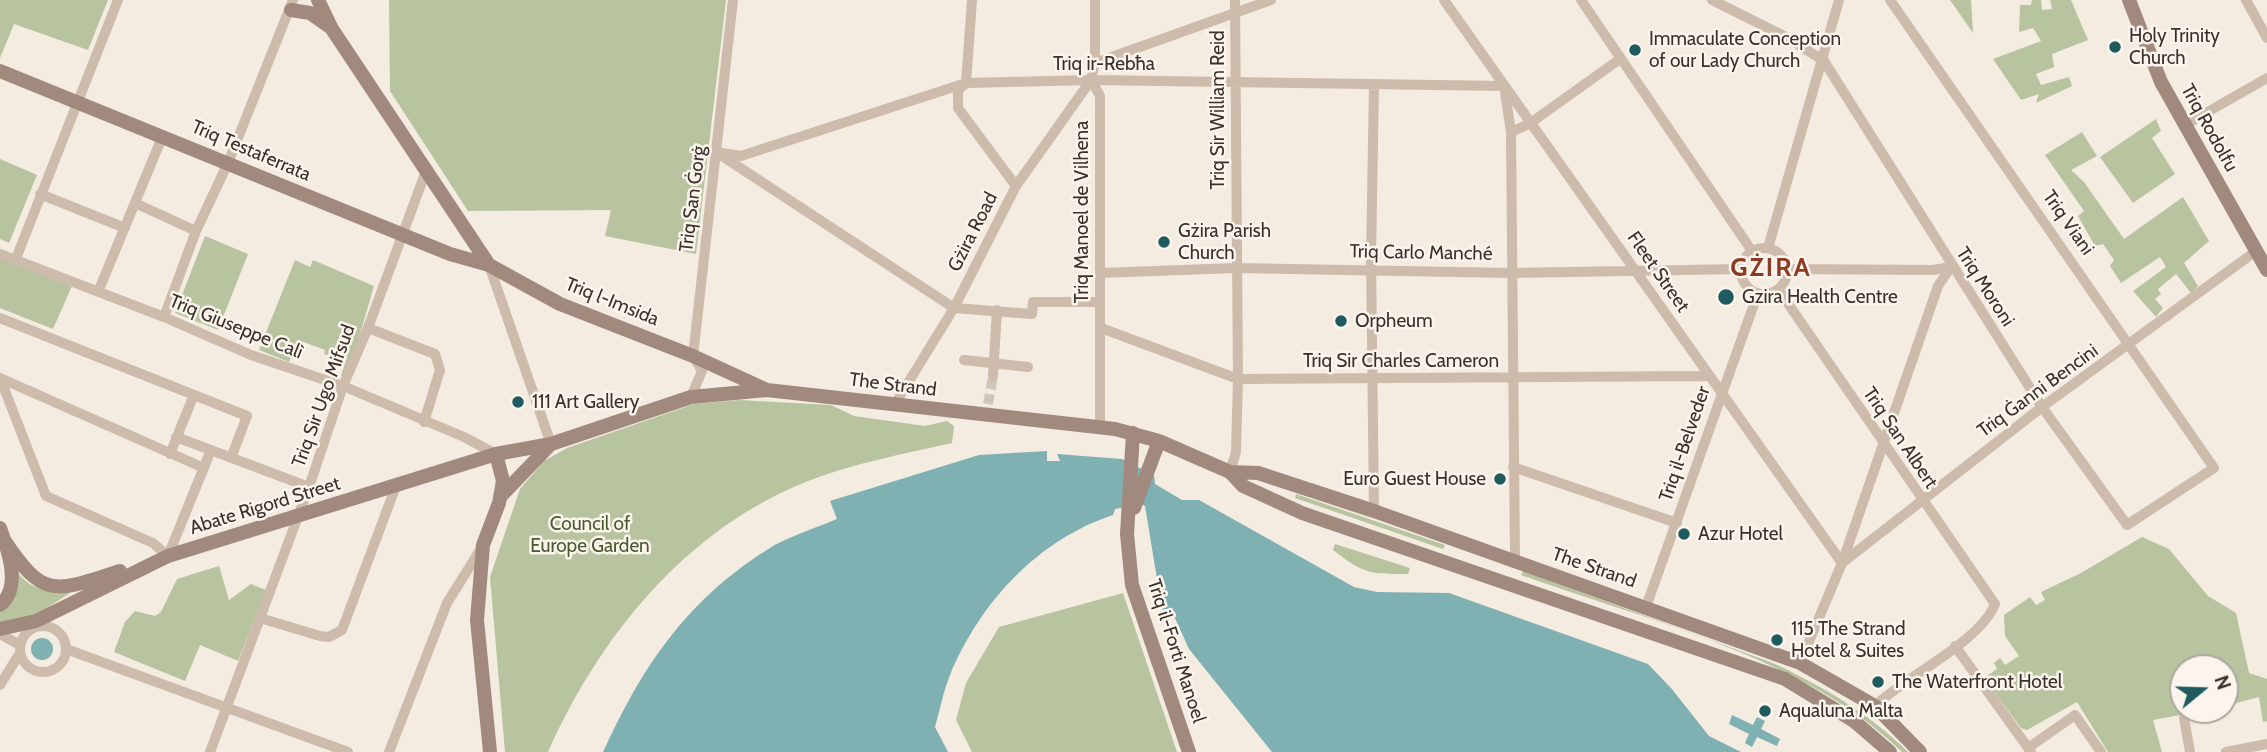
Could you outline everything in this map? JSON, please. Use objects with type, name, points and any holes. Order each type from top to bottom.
[{"type":"main road","name":"Triq l-Imsida","points":[[318,0],[332,29],[489,265],[560,304],[693,356],[767,390]]},
{"type":"main road","name":"Triq Rodolfu","points":[[2129,0],[2161,82],[2267,270]]},
{"type":"main road","name":"Triq l-Imsida","points":[[292,5],[310,13],[332,29]]},
{"type":"main road","name":"Triq Testaferrata","points":[[0,71],[163,135],[402,235],[450,254],[489,265]]},
{"type":"main road","points":[[450,254],[463,236],[463,224]]},
{"type":"main road","name":"The Strand","points":[[551,444],[691,397],[767,390],[895,404],[987,410],[1133,433],[1159,441],[1230,472],[1258,473],[1374,511],[1800,663],[1875,706],[1920,752]]},
{"type":"main road","name":"Triq il-Forti Manoel","points":[[1133,433],[1127,534],[1132,585],[1189,752]]},
{"type":"main road","name":"Triq il-Forti Manoel","points":[[1129,520],[1159,441]]},
{"type":"main road","points":[[500,497],[551,444]]},
{"type":"main road","name":"Abate Rigord Street","points":[[0,631],[36,621],[168,556],[496,454],[551,444]]},
{"type":"main road","points":[[490,752],[477,620],[483,545],[503,481],[496,454]]},
{"type":"main road","name":"The Strand","points":[[1230,472],[1242,486],[1302,513],[1785,679],[1854,721],[1890,752]]},
{"type":"main road","points":[[2,534],[28,574],[36,581],[55,586],[80,584],[168,556]]},
{"type":"main road","points":[[0,606],[12,588],[2,534]]},
{"type":"street","points":[[15,261],[118,0]]},
{"type":"street","name":"Triq San Ġorġ","points":[[691,397],[702,371],[693,356],[733,0]]},
{"type":"street","points":[[972,0],[966,83],[958,90],[958,108],[1016,186]]},
{"type":"street","name":"Triq Manoel de Vilhena","points":[[1096,0],[1095,63],[1091,80],[1100,96],[1100,427]]},
{"type":"street","name":"Triq Sir William Reid","points":[[1230,472],[1236,452],[1238,379],[1236,0]]},
{"type":"street","points":[[1095,63],[1271,0]]},
{"type":"street","name":"Fleet Street","points":[[1444,0],[1842,564]]},
{"type":"street","points":[[1581,0],[1752,251]]},
{"type":"street","points":[[1712,0],[1788,38],[1824,61]]},
{"type":"street","points":[[1768,248],[1824,61],[1839,0]]},
{"type":"street","name":"Triq Viani","points":[[1890,0],[2214,468],[2127,525]]},
{"type":"street","points":[[2246,0],[2267,38]]},
{"type":"street","points":[[164,317],[196,231],[228,163],[292,5]]},
{"type":"street","points":[[1511,132],[1529,124],[1620,59]]},
{"type":"street","name":"Triq Moroni","points":[[1824,61],[1951,267],[2042,407],[2127,525]]},
{"type":"street","points":[[2185,125],[2267,78]]},
{"type":"street","name":"Triq ir-Rebħa","points":[[716,152],[741,156],[966,83],[1091,80],[1504,86]]},
{"type":"street","name":"Gżira Road","points":[[895,404],[954,308],[1016,186],[1091,80]]},
{"type":"street","points":[[1374,84],[1371,269],[1374,511]]},
{"type":"street","points":[[1504,86],[1511,132],[1515,561]]},
{"type":"street","points":[[98,292],[163,135]]},
{"type":"street","points":[[716,152],[954,308],[1032,314],[1033,302],[1099,302]]},
{"type":"street","name":"Triq Sir Ugo Mifsud","points":[[210,752],[309,487],[343,386],[369,328],[426,171]]},
{"type":"street","points":[[40,194],[125,228]]},
{"type":"street","points":[[135,203],[196,231]]},
{"type":"street","points":[[1768,248],[1781,256],[1787,269],[1786,277],[1778,289],[1768,294],[1758,293],[1745,284],[1741,269],[1752,251],[1768,248]]},
{"type":"street","name":"Triq Ġanni Bencini","points":[[1842,564],[2042,407],[2131,345],[2256,251]]},
{"type":"street","name":"Triq Giuseppe Calì","points":[[0,254],[164,317],[251,355],[343,386],[464,437],[496,454]]},
{"type":"street","points":[[489,265],[551,444]]},
{"type":"street","points":[[1787,269],[1933,270],[1951,267]]},
{"type":"street","points":[[1800,663],[1842,564],[1938,286],[1951,267]]},
{"type":"street","name":"Triq Carlo Manché","points":[[1101,273],[1236,268],[1511,273],[1741,269]]},
{"type":"street","name":"Triq San Albert","points":[[1778,289],[1995,604],[1990,616],[1955,646]]},
{"type":"street","name":"Triq il-Belveder","points":[[1646,607],[1758,293]]},
{"type":"street","points":[[993,376],[997,310]]},
{"type":"street","points":[[0,318],[193,397],[247,416],[231,458]]},
{"type":"street","points":[[369,328],[435,354],[440,370],[424,422]]},
{"type":"street","name":"Triq Sir Charles Cameron","points":[[1101,328],[1238,379],[1709,376]]},
{"type":"street","points":[[964,360],[1028,367]]},
{"type":"street","points":[[0,378],[204,468]]},
{"type":"street","points":[[0,378],[46,496],[153,543],[168,556],[211,450]]},
{"type":"street","points":[[170,454],[193,397]]},
{"type":"street","points":[[176,437],[309,487]]},
{"type":"street","points":[[1513,467],[1677,523]]},
{"type":"street","points":[[260,618],[320,636],[329,636],[342,630],[396,486]]},
{"type":"street","points":[[389,752],[447,603],[483,545]]},
{"type":"street","points":[[0,631],[20,649],[28,668],[35,672],[50,672],[62,663],[66,649],[58,632],[61,607]]},
{"type":"street","points":[[2,682],[32,628],[45,626],[58,632]]},
{"type":"street","points":[[1875,706],[1955,646],[2029,750],[2075,715],[2101,752]]},
{"type":"street","points":[[66,649],[348,752]]},
{"type":"street","points":[[2,682],[28,668]]},
{"type":"street","points":[[2185,724],[2190,752]]},
{"type":"street","points":[[2226,752],[2267,744]]},
{"type":"green space","points":[[0,0],[108,0],[88,50],[14,24],[0,58]]},
{"type":"green space","points":[[389,0],[726,0],[696,254],[605,236],[611,210],[468,211],[390,91]]},
{"type":"green space","points":[[1950,0],[1971,0],[1973,33]]},
{"type":"green space","points":[[2032,0],[2041,0],[2042,10],[2052,9],[2050,0],[2071,0],[2088,40],[2052,54],[2054,67],[2036,74],[2041,85],[2069,77],[2072,86],[2036,103],[2039,94],[2021,100],[1993,59],[2041,41],[2033,28],[2019,32],[2020,5],[2031,5]]},
{"type":"green space","points":[[2156,119],[2161,131],[2152,138],[2175,174],[2133,203],[2100,157]]},
{"type":"green space","points":[[2082,132],[2097,156],[2071,170],[2084,182],[2124,239],[2183,197],[2209,241],[2184,263],[2198,286],[2191,293],[2176,274],[2158,289],[2161,294],[2155,299],[2163,308],[2156,317],[2133,291],[2166,267],[2160,257],[2121,283],[2110,266],[2114,260],[2103,244],[2095,246],[2078,216],[2084,211],[2045,155]]},
{"type":"green space","points":[[0,159],[37,175],[9,243],[0,239]]},
{"type":"green space","points":[[205,236],[248,254],[218,330],[175,313]]},
{"type":"green space","points":[[0,257],[72,286],[53,329],[0,308]]},
{"type":"green space","points":[[295,260],[310,267],[313,260],[374,286],[347,379],[341,376],[347,357],[330,350],[328,355],[324,354],[325,350],[298,340],[289,362],[259,350]]},
{"type":"green space","name":"Council of Europe Garden","points":[[739,400],[831,405],[854,416],[925,426],[947,421],[954,426],[952,443],[861,464],[808,481],[764,502],[723,527],[686,557],[652,591],[621,628],[593,667],[548,752],[505,752],[490,577],[520,489],[544,461],[567,448],[694,404]]},
{"type":"green space","points":[[1296,494],[1445,545],[1443,549],[1295,498]]},
{"type":"green space","points":[[2142,537],[2169,549],[2208,596],[2236,613],[2249,673],[2267,679],[2267,721],[2263,722],[2259,697],[2239,702],[2239,654],[2169,654],[2169,717],[2153,720],[2162,752],[2108,752],[2077,702],[2027,730],[2021,728],[1984,678],[1997,669],[1994,663],[2000,658],[2005,665],[2019,656],[2005,636],[2004,615],[2030,597],[2036,605],[2045,600],[2041,592],[2081,573]]},
{"type":"green space","points":[[1335,544],[1410,568],[1408,574],[1367,571],[1333,550]]},
{"type":"green space","points":[[219,566],[229,600],[251,584],[266,590],[238,661],[200,645],[185,681],[114,652],[125,622],[135,611],[155,616],[161,612],[177,579]]},
{"type":"green space","points":[[15,569],[32,586],[70,593],[36,615],[0,623],[0,610]]},
{"type":"green space","points":[[1523,571],[1773,663],[1844,702],[1877,725],[1908,752],[1902,752],[1864,719],[1821,691],[1773,667],[1671,626],[1521,575]]},
{"type":"green space","points":[[1123,593],[1177,752],[972,752],[956,720],[966,683],[999,627]]},
{"type":"water","points":[[1047,451],[1047,461],[1060,461],[1057,454],[1122,459],[1154,475],[1155,484],[1182,500],[1199,500],[1354,587],[1377,592],[1449,593],[1648,664],[1709,736],[1741,752],[1272,752],[1189,649],[1174,616],[1162,609],[1145,506],[1141,504],[1115,509],[1113,515],[1060,540],[1014,577],[995,599],[962,648],[945,688],[935,727],[948,752],[603,752],[618,720],[652,662],[693,610],[743,566],[773,546],[837,519],[830,501],[979,455]]},
{"type":"water","points":[[42,638],[50,641],[53,649],[50,657],[42,660],[34,657],[31,649],[34,641]]},
{"type":"water","points":[[1732,715],[1753,725],[1757,717],[1765,721],[1761,729],[1780,739],[1777,746],[1757,737],[1752,747],[1745,743],[1749,734],[1729,724]]},
{"type":"tunnel","points":[[988,404],[993,376]]},
{"type":"place","name":"Holy Trinity Church","points":[[2115,47]]},
{"type":"place","name":"Immaculate Conception of our Lady Church","points":[[1635,50]]},
{"type":"place","name":"Gżira Parish Church","points":[[1164,242]]},
{"type":"place","name":"Gzira Health Centre","points":[[1726,297]]},
{"type":"place","name":"Orpheum","points":[[1341,321]]},
{"type":"place","name":"111 Art Gallery","points":[[518,402]]},
{"type":"place","name":"Euro Guest House","points":[[1500,479]]},
{"type":"place","name":"Azur Hotel","points":[[1684,534]]},
{"type":"place","name":"115 The Strand Hotel & Suites","points":[[1777,640]]},
{"type":"place","name":"The Waterfront Hotel","points":[[1878,682]]},
{"type":"place","name":"Aqualuna Malta","points":[[1765,711]]},
{"type":"district","name":"GŻIRA","points":[[1771,268]]}]
